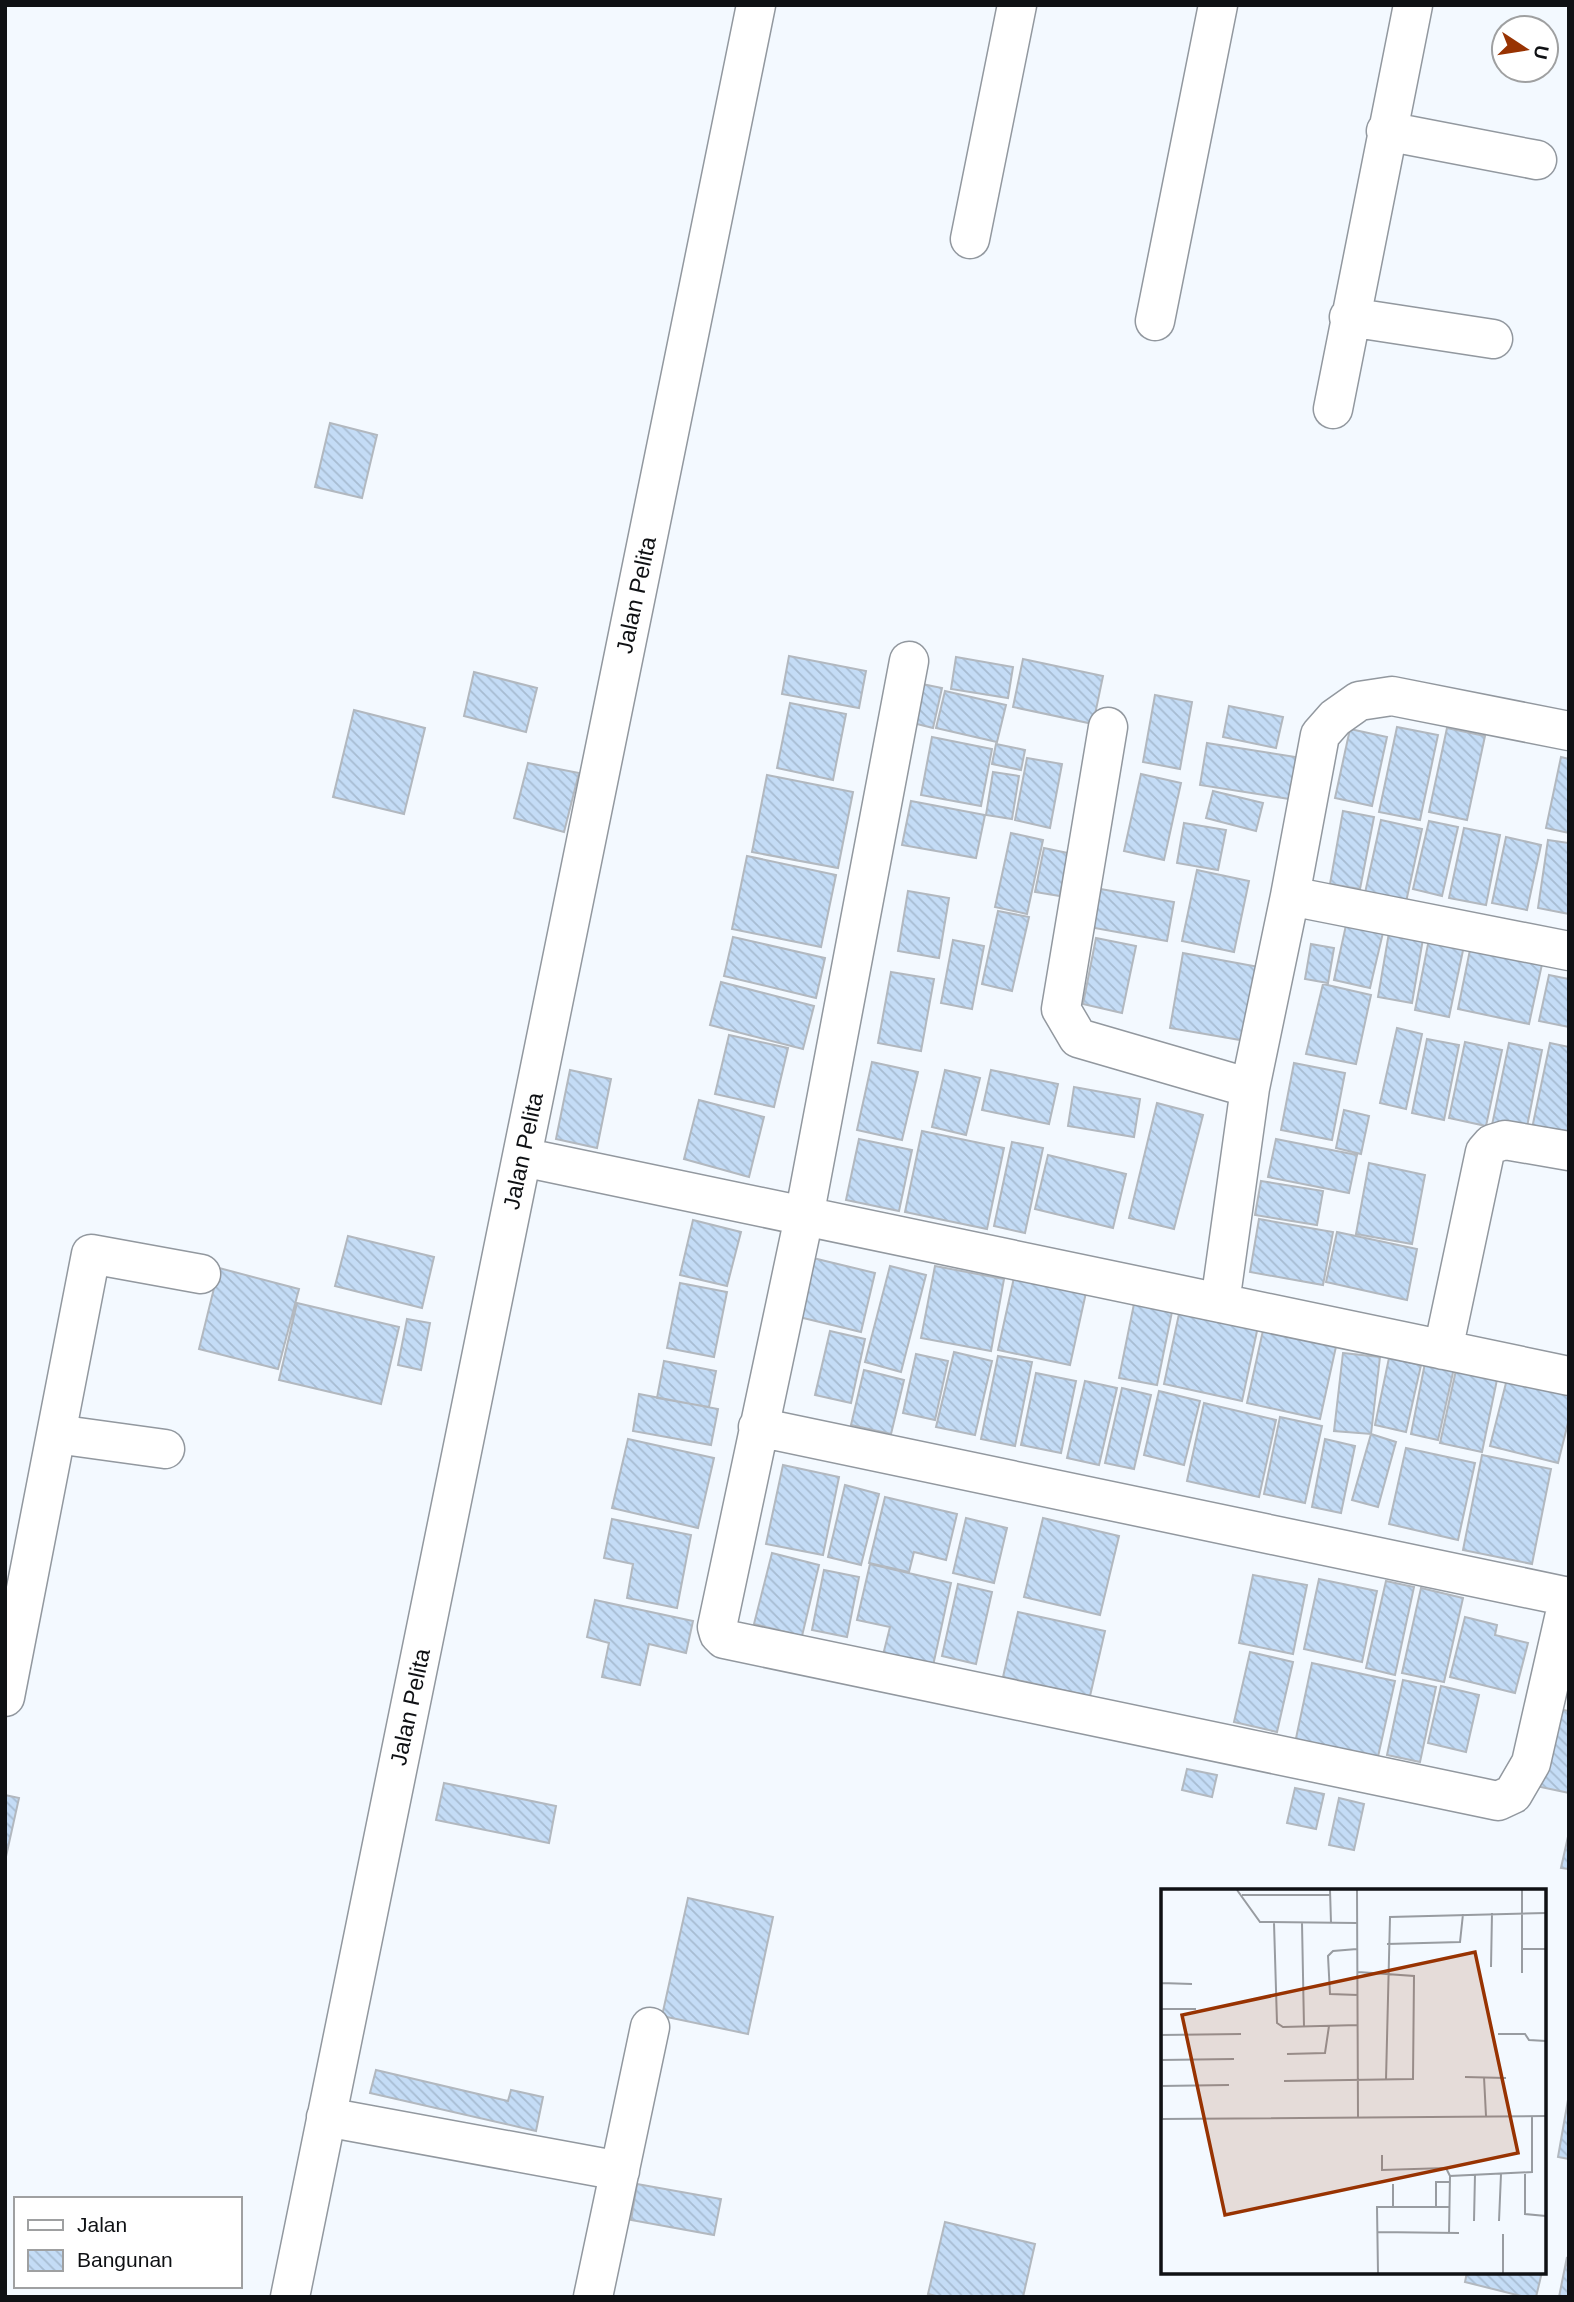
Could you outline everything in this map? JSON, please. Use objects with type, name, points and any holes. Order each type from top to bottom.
[{"type":"street","name":"Jalan Pelita","points":[[290,2297],[756,5]]},
{"type":"street","points":[[970,239],[1017,5]]},
{"type":"street","points":[[1155,321],[1218,5]]},
{"type":"street","points":[[1333,409],[1349,317],[1413,5]]},
{"type":"street","points":[[1386,131],[1537,160]]},
{"type":"street","points":[[1349,317],[1493,340]]},
{"type":"street","points":[[758,1427],[1569,1597],[1531,1763],[1513,1794],[1498,1801],[724,1639],[719,1634],[718,1627],[758,1427],[804,1216],[909,661]]},
{"type":"street","points":[[1220,1303],[1250,1088],[1320,734],[1335,718],[1359,701],[1392,696],[1569,731]]},
{"type":"street","points":[[1108,727],[1061,1009],[1078,1038],[1250,1088]]},
{"type":"street","points":[[1290,896],[1569,951]]},
{"type":"street","points":[[1443,1350],[1485,1152],[1492,1144],[1505,1140],[1569,1151]]},
{"type":"street","points":[[522,1157],[1569,1376]]},
{"type":"street","points":[[5,1697],[91,1254],[201,1274]]},
{"type":"street","points":[[56,1434],[165,1449]]},
{"type":"street","points":[[593,2297],[650,2027]]},
{"type":"street","points":[[326,2117],[620,2171]]},
{"type":"building","points":[[330,423],[377,435],[362,498],[315,487]]},
{"type":"building","points":[[789,656],[866,671],[859,708],[782,694]]},
{"type":"building","points":[[956,657],[1013,667],[1008,698],[951,689]]},
{"type":"building","points":[[1023,659],[1103,676],[1093,724],[1013,707]]},
{"type":"building","points":[[474,672],[537,688],[526,732],[464,716]]},
{"type":"building","points":[[917,683],[942,688],[933,728],[909,722]]},
{"type":"building","points":[[945,691],[1006,705],[997,742],[936,728]]},
{"type":"building","points":[[1155,695],[1192,702],[1180,769],[1143,762]]},
{"type":"building","points":[[790,703],[846,714],[833,780],[777,768]]},
{"type":"building","points":[[1229,706],[1283,717],[1276,748],[1223,737]]},
{"type":"building","points":[[354,710],[425,728],[404,814],[333,797]]},
{"type":"building","points":[[1397,727],[1438,735],[1420,820],[1379,812]]},
{"type":"building","points":[[1447,728],[1485,736],[1467,820],[1429,812]]},
{"type":"building","points":[[1350,729],[1387,737],[1372,806],[1335,798]]},
{"type":"building","points":[[932,737],[992,749],[981,806],[921,795]]},
{"type":"building","points":[[1207,743],[1302,758],[1296,800],[1200,785]]},
{"type":"building","points":[[996,744],[1025,750],[1021,770],[992,764]]},
{"type":"building","points":[[1561,757],[1569,759],[1569,833],[1546,828]]},
{"type":"building","points":[[1027,758],[1062,764],[1050,828],[1015,820]]},
{"type":"building","points":[[528,763],[579,773],[564,832],[514,818]]},
{"type":"building","points":[[993,772],[1019,776],[1012,819],[986,815]]},
{"type":"building","points":[[1141,774],[1181,783],[1164,860],[1124,851]]},
{"type":"building","points":[[767,775],[853,792],[838,868],[752,852]]},
{"type":"building","points":[[1213,791],[1263,803],[1256,831],[1206,818]]},
{"type":"building","points":[[911,801],[985,815],[976,858],[902,845]]},
{"type":"building","points":[[1343,811],[1374,817],[1360,889],[1330,884]]},
{"type":"building","points":[[1381,820],[1422,829],[1406,902],[1365,893]]},
{"type":"building","points":[[1429,821],[1458,827],[1442,896],[1413,889]]},
{"type":"building","points":[[1184,823],[1226,830],[1218,870],[1177,863]]},
{"type":"building","points":[[1464,828],[1500,835],[1486,905],[1449,898]]},
{"type":"building","points":[[1011,833],[1043,840],[1027,914],[995,907]]},
{"type":"building","points":[[1506,837],[1541,845],[1527,910],[1492,903]]},
{"type":"building","points":[[1548,840],[1569,843],[1569,914],[1538,908]]},
{"type":"building","points":[[1044,848],[1068,853],[1060,896],[1035,892]]},
{"type":"building","points":[[747,856],[836,875],[821,947],[732,929]]},
{"type":"building","points":[[1197,870],[1249,881],[1234,952],[1182,941]]},
{"type":"building","points":[[1095,888],[1174,902],[1167,941],[1089,927]]},
{"type":"building","points":[[908,891],[949,898],[939,958],[898,951]]},
{"type":"building","points":[[998,911],[1029,917],[1012,991],[982,984]]},
{"type":"building","points":[[1348,916],[1385,924],[1370,988],[1334,980]]},
{"type":"building","points":[[1391,921],[1425,927],[1412,1003],[1378,997]]},
{"type":"building","points":[[1431,929],[1466,936],[1449,1017],[1415,1010]]},
{"type":"building","points":[[733,937],[825,958],[816,998],[724,976]]},
{"type":"building","points":[[1096,938],[1136,946],[1122,1013],[1083,1004]]},
{"type":"building","points":[[953,940],[984,946],[972,1009],[941,1003]]},
{"type":"building","points":[[1472,940],[1544,955],[1529,1024],[1458,1009]]},
{"type":"building","points":[[1311,944],[1334,948],[1328,983],[1305,979]]},
{"type":"building","points":[[1183,953],[1259,967],[1246,1041],[1170,1028]]},
{"type":"building","points":[[891,972],[934,979],[921,1051],[878,1043]]},
{"type":"building","points":[[1549,975],[1569,979],[1569,1027],[1539,1021]]},
{"type":"building","points":[[721,982],[814,1006],[803,1049],[710,1025]]},
{"type":"building","points":[[1323,984],[1371,995],[1356,1064],[1306,1054]]},
{"type":"building","points":[[1397,1028],[1422,1034],[1406,1109],[1380,1103]]},
{"type":"building","points":[[729,1035],[788,1048],[774,1107],[715,1094]]},
{"type":"building","points":[[1427,1039],[1459,1045],[1444,1120],[1412,1113]]},
{"type":"building","points":[[1465,1042],[1502,1050],[1486,1126],[1449,1118]]},
{"type":"building","points":[[1509,1043],[1542,1050],[1525,1137],[1491,1130]]},
{"type":"building","points":[[1550,1043],[1569,1047],[1569,1147],[1530,1138]]},
{"type":"building","points":[[872,1062],[918,1072],[902,1140],[857,1130]]},
{"type":"building","points":[[1294,1063],[1345,1073],[1332,1140],[1281,1130]]},
{"type":"building","points":[[570,1070],[611,1079],[597,1148],[556,1139]]},
{"type":"building","points":[[945,1070],[980,1078],[966,1135],[932,1127]]},
{"type":"building","points":[[991,1070],[1058,1084],[1049,1124],[982,1110]]},
{"type":"building","points":[[1074,1087],[1140,1099],[1134,1137],[1068,1126]]},
{"type":"building","points":[[699,1100],[764,1117],[749,1177],[684,1159]]},
{"type":"building","points":[[1157,1103],[1203,1115],[1174,1229],[1129,1218]]},
{"type":"building","points":[[1344,1110],[1369,1116],[1361,1154],[1336,1148]]},
{"type":"building","points":[[922,1131],[1004,1148],[987,1229],[905,1212]]},
{"type":"building","points":[[859,1139],[912,1150],[899,1211],[846,1200]]},
{"type":"building","points":[[1276,1139],[1357,1155],[1349,1193],[1268,1177]]},
{"type":"building","points":[[1012,1142],[1043,1148],[1025,1233],[994,1226]]},
{"type":"building","points":[[1048,1155],[1126,1174],[1113,1228],[1035,1209]]},
{"type":"building","points":[[1369,1163],[1425,1175],[1412,1244],[1356,1234]]},
{"type":"building","points":[[1261,1181],[1323,1191],[1317,1225],[1255,1215]]},
{"type":"building","points":[[1259,1219],[1333,1232],[1323,1285],[1250,1272]]},
{"type":"building","points":[[693,1220],[741,1232],[727,1286],[680,1275]]},
{"type":"building","points":[[1337,1232],[1417,1249],[1407,1300],[1326,1282]]},
{"type":"building","points":[[348,1236],[434,1257],[422,1308],[335,1286]]},
{"type":"building","points":[[813,1258],[875,1273],[861,1332],[799,1317]]},
{"type":"building","points":[[890,1266],[926,1275],[901,1372],[865,1362]]},
{"type":"building","points":[[935,1266],[1004,1279],[991,1351],[921,1338]]},
{"type":"building","points":[[219,1268],[299,1289],[278,1369],[199,1349]]},
{"type":"building","points":[[1015,1273],[1087,1288],[1070,1365],[998,1350]]},
{"type":"building","points":[[680,1283],[727,1292],[714,1357],[667,1348]]},
{"type":"building","points":[[1136,1294],[1174,1302],[1157,1385],[1119,1378]]},
{"type":"building","points":[[1182,1300],[1260,1317],[1242,1401],[1164,1384]]},
{"type":"building","points":[[297,1303],[399,1327],[381,1404],[279,1380]]},
{"type":"building","points":[[1266,1317],[1339,1333],[1320,1419],[1247,1403]]},
{"type":"building","points":[[407,1319],[430,1323],[421,1370],[398,1365]]},
{"type":"building","points":[[830,1331],[865,1339],[851,1403],[815,1395]]},
{"type":"building","points":[[954,1352],[992,1361],[975,1435],[936,1427]]},
{"type":"building","points":[[1343,1353],[1380,1357],[1371,1434],[1334,1431]]},
{"type":"building","points":[[916,1354],[948,1361],[935,1420],[903,1413]]},
{"type":"building","points":[[998,1356],[1032,1362],[1015,1446],[981,1439]]},
{"type":"building","points":[[1389,1358],[1421,1365],[1406,1432],[1375,1425]]},
{"type":"building","points":[[664,1361],[716,1371],[709,1407],[657,1398]]},
{"type":"building","points":[[1458,1361],[1499,1370],[1482,1452],[1440,1443]]},
{"type":"building","points":[[1425,1363],[1454,1368],[1438,1440],[1411,1434]]},
{"type":"building","points":[[864,1370],[904,1380],[891,1434],[851,1425]]},
{"type":"building","points":[[1036,1373],[1076,1381],[1061,1453],[1021,1445]]},
{"type":"building","points":[[1507,1379],[1569,1394],[1569,1419],[1558,1463],[1490,1446]]},
{"type":"building","points":[[1085,1381],[1117,1388],[1099,1465],[1067,1458]]},
{"type":"building","points":[[1122,1388],[1151,1395],[1134,1469],[1105,1463]]},
{"type":"building","points":[[1159,1391],[1200,1401],[1184,1465],[1144,1455]]},
{"type":"building","points":[[639,1394],[718,1409],[711,1445],[633,1431]]},
{"type":"building","points":[[1204,1403],[1276,1420],[1259,1497],[1187,1481]]},
{"type":"building","points":[[1280,1417],[1322,1426],[1305,1503],[1264,1494]]},
{"type":"building","points":[[1371,1434],[1396,1442],[1378,1507],[1352,1500]]},
{"type":"building","points":[[628,1439],[714,1458],[698,1528],[612,1508]]},
{"type":"building","points":[[1325,1439],[1355,1446],[1341,1513],[1312,1507]]},
{"type":"building","points":[[1406,1448],[1475,1463],[1458,1540],[1389,1524]]},
{"type":"building","points":[[1482,1455],[1551,1469],[1532,1564],[1463,1550]]},
{"type":"building","points":[[783,1465],[839,1477],[823,1555],[766,1544]]},
{"type":"building","points":[[845,1485],[879,1494],[861,1565],[828,1557]]},
{"type":"building","points":[[885,1497],[957,1514],[946,1560],[914,1552],[909,1572],[869,1563]]},
{"type":"building","points":[[966,1518],[1007,1528],[994,1583],[953,1573]]},
{"type":"building","points":[[1043,1518],[1119,1536],[1100,1615],[1024,1597]]},
{"type":"building","points":[[612,1519],[691,1535],[677,1608],[627,1598],[633,1564],[604,1558]]},
{"type":"building","points":[[772,1553],[819,1565],[802,1636],[754,1624]]},
{"type":"building","points":[[870,1564],[951,1583],[931,1675],[881,1663],[890,1627],[857,1620]]},
{"type":"building","points":[[824,1570],[859,1577],[847,1637],[812,1630]]},
{"type":"building","points":[[1253,1575],[1307,1585],[1293,1654],[1239,1643]]},
{"type":"building","points":[[1319,1579],[1377,1591],[1362,1662],[1304,1649]]},
{"type":"building","points":[[1386,1581],[1414,1587],[1395,1675],[1366,1668]]},
{"type":"building","points":[[958,1584],[992,1592],[976,1664],[942,1656]]},
{"type":"building","points":[[1421,1588],[1463,1598],[1444,1682],[1402,1673]]},
{"type":"building","points":[[595,1600],[693,1621],[686,1653],[649,1644],[640,1685],[602,1677],[609,1643],[587,1637]]},
{"type":"building","points":[[1018,1612],[1105,1631],[1090,1696],[1003,1677]]},
{"type":"building","points":[[1465,1617],[1497,1625],[1495,1635],[1528,1643],[1515,1693],[1450,1677]]},
{"type":"building","points":[[1250,1652],[1293,1662],[1277,1732],[1234,1722]]},
{"type":"building","points":[[1312,1663],[1395,1681],[1377,1761],[1295,1743]]},
{"type":"building","points":[[1403,1680],[1436,1687],[1420,1762],[1387,1755]]},
{"type":"building","points":[[1441,1686],[1479,1695],[1466,1752],[1428,1743]]},
{"type":"building","points":[[1553,1708],[1569,1711],[1569,1793],[1536,1786]]},
{"type":"building","points":[[1187,1769],[1217,1775],[1212,1797],[1182,1790]]},
{"type":"building","points":[[444,1783],[556,1806],[549,1843],[436,1820]]},
{"type":"building","points":[[1295,1788],[1324,1794],[1316,1829],[1287,1823]]},
{"type":"building","points":[[5,1795],[19,1798],[5,1861]]},
{"type":"building","points":[[1339,1798],[1364,1804],[1354,1850],[1329,1845]]},
{"type":"building","points":[[1569,1832],[1569,1869],[1561,1868]]},
{"type":"building","points":[[688,1898],[773,1917],[748,2034],[662,2016]]},
{"type":"building","points":[[376,2070],[508,2101],[511,2090],[543,2097],[536,2131],[370,2093]]},
{"type":"building","points":[[1569,2094],[1569,2159],[1558,2157]]},
{"type":"building","points":[[637,2184],[721,2199],[714,2235],[631,2220]]},
{"type":"building","points":[[945,2222],[1035,2244],[1023,2297],[940,2297],[928,2294]]},
{"type":"building","points":[[1567,2257],[1569,2297],[1559,2297]]},
{"type":"building","points":[[1467,2274],[1542,2274],[1536,2297],[1525,2297],[1465,2282]]}]
